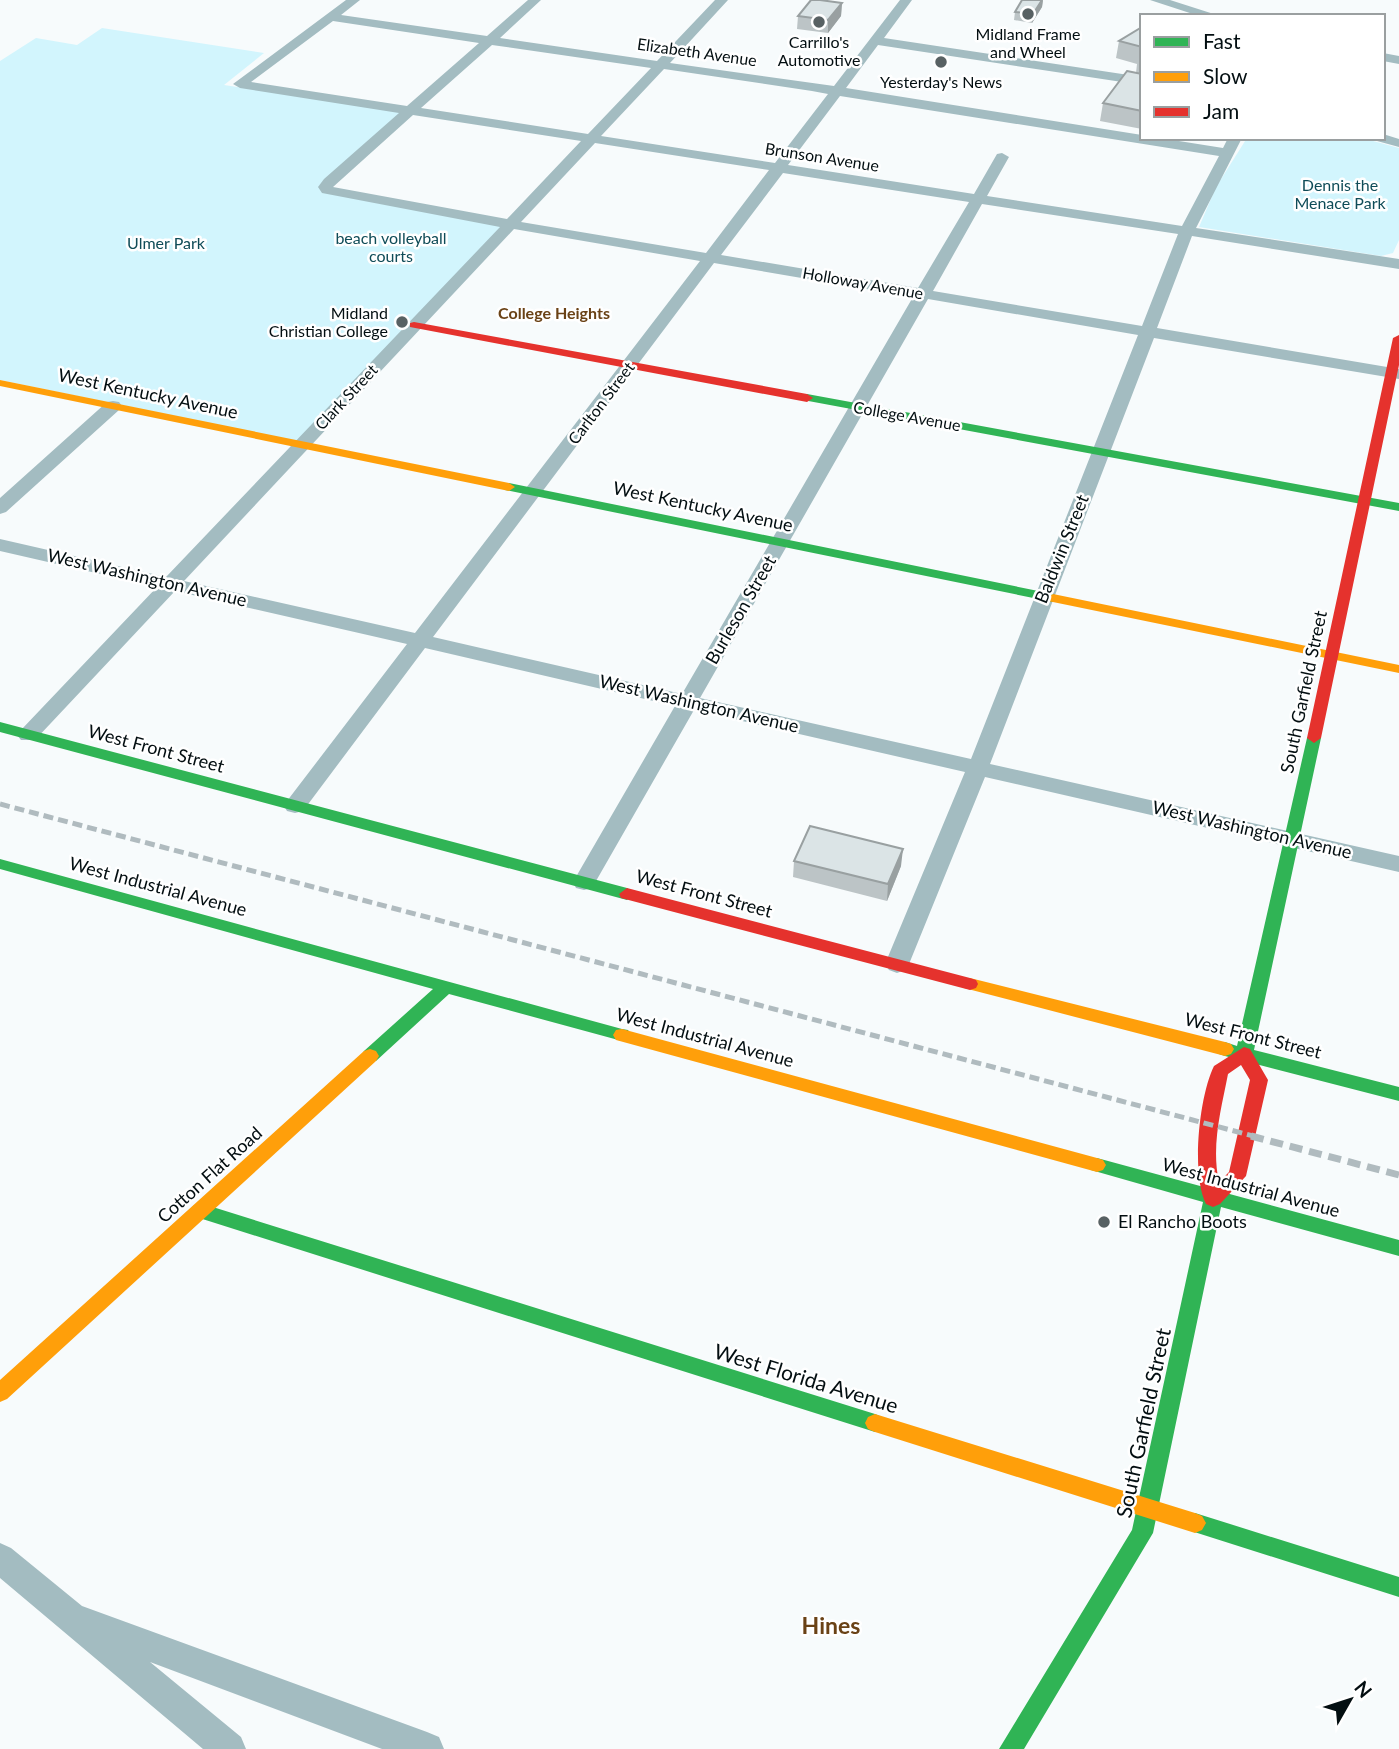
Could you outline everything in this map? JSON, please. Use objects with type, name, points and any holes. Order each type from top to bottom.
[{"type":"street","points":[[328,17],[354,0]]},
{"type":"street","points":[[327,190],[325,187],[329,183],[536,0]]},
{"type":"street","name":"Clark Street","points":[[28,735],[722,0]]},
{"type":"street","name":"Carlton Street","points":[[295,806],[906,0]]},
{"type":"street","points":[[1156,0],[1207,14]]},
{"type":"street","name":"Elizabeth Avenue","points":[[328,17],[1140,133]]},
{"type":"street","name":"Brunson Avenue","points":[[328,17],[240,84],[1399,264]]},
{"type":"street","points":[[876,41],[1140,81]]},
{"type":"street","name":"Elizabeth Avenue","points":[[1187,140],[1230,146]]},
{"type":"street","name":"Baldwin Street","points":[[897,964],[978,768],[1187,231],[1230,146]]},
{"type":"street","name":"Burleson Street","points":[[584,882],[1002,157]]},
{"type":"street","name":"Holloway Avenue","points":[[327,190],[509,224],[1395,373]]},
{"type":"street","name":"College Avenue","points":[[414,326],[1399,507]]},
{"type":"street","name":"South Garfield Street","points":[[1011,1749],[1142,1533],[1213,1198],[1206,1165],[1209,1125],[1217,1085],[1220,1072],[1244,1054],[1364,501],[1395,373],[1399,338]]},
{"type":"street","name":"West Kentucky Avenue","points":[[0,383],[1399,669]]},
{"type":"street","points":[[0,508],[113,406]]},
{"type":"street","name":"West Washington Avenue","points":[[0,545],[1399,864]]},
{"type":"street","name":"West Front Street","points":[[0,727],[1399,1094]]},
{"type":"street","name":"West Industrial Avenue","points":[[0,864],[1399,1248]]},
{"type":"street","name":"Cotton Flat Road","points":[[0,1393],[446,986]]},
{"type":"street","points":[[1213,1198],[1237,1176],[1258,1085],[1259,1080],[1244,1054]]},
{"type":"street","name":"West Florida Avenue","points":[[200,1211],[1399,1587]]},
{"type":"street","points":[[0,1558],[229,1749]]},
{"type":"street","points":[[72,1618],[427,1749]]},
{"type":"green space","name":"Ulmer Park","points":[[102,28],[264,53],[224,85],[402,111],[324,186],[506,225],[301,442],[0,380],[0,61],[36,38],[77,45]]},
{"type":"green space","name":"Dennis the Menace Park","points":[[1246,140],[1369,140],[1399,148],[1399,240],[1393,253],[1381,256],[1199,227],[1216,187]]},
{"type":"building","points":[[811,0],[842,3],[828,20],[798,16]]},
{"type":"building","points":[[1022,0],[1042,0],[1033,14],[1015,12]]},
{"type":"building","points":[[1140,28],[1140,46],[1119,41]]},
{"type":"building","points":[[1127,71],[1140,74],[1140,111],[1103,103]]},
{"type":"building","points":[[810,826],[903,849],[888,884],[794,861]]},
{"type":"railway","points":[[0,804],[1257,1137]]},
{"type":"railway","points":[[1251,1136],[1399,1175]]},
{"type":"traffic: fast","points":[[807,398],[1399,507]]},
{"type":"traffic: fast","points":[[509,487],[1053,598]]},
{"type":"traffic: fast","points":[[0,727],[627,894]]},
{"type":"traffic: fast","points":[[1244,1054],[1314,738]]},
{"type":"traffic: fast","points":[[0,864],[622,1035]]},
{"type":"traffic: fast","points":[[370,1056],[447,986]]},
{"type":"traffic: fast","points":[[1225,1049],[1399,1094]]},
{"type":"traffic: fast","points":[[1097,1165],[1399,1248]]},
{"type":"traffic: fast","points":[[1011,1749],[1142,1533],[1213,1199]]},
{"type":"traffic: fast","points":[[200,1211],[875,1423]]},
{"type":"traffic: fast","points":[[1195,1523],[1399,1587]]},
{"type":"traffic: slow","points":[[0,383],[509,487]]},
{"type":"traffic: slow","points":[[1053,598],[1399,669]]},
{"type":"traffic: slow","points":[[970,984],[1225,1049]]},
{"type":"traffic: slow","points":[[622,1035],[1097,1165]]},
{"type":"traffic: slow","points":[[0,1393],[370,1056]]},
{"type":"traffic: slow","points":[[875,1423],[1195,1523]]},
{"type":"traffic: jam","points":[[414,325],[807,398]]},
{"type":"traffic: jam","points":[[1314,738],[1399,338]]},
{"type":"traffic: jam","points":[[627,894],[970,984]]},
{"type":"traffic: jam","points":[[1213,1198],[1237,1176],[1259,1080],[1244,1054],[1220,1071],[1209,1124],[1206,1165],[1213,1199]]},
{"type":"place","name":"Midland Frame and Wheel","points":[[1028,14]]},
{"type":"place","name":"Carrillo's Automotive","points":[[819,22]]},
{"type":"place","name":"Yesterday's News","points":[[941,62]]},
{"type":"place","name":"Midland Christian College","points":[[402,322]]},
{"type":"place","name":"El Rancho Boots","points":[[1104,1222]]},
{"type":"district","name":"College Heights","points":[[554,313]]},
{"type":"district","name":"Hines","points":[[831,1626]]},
{"type":"park label","name":"beach volleyball courts","points":[[391,247]]}]
